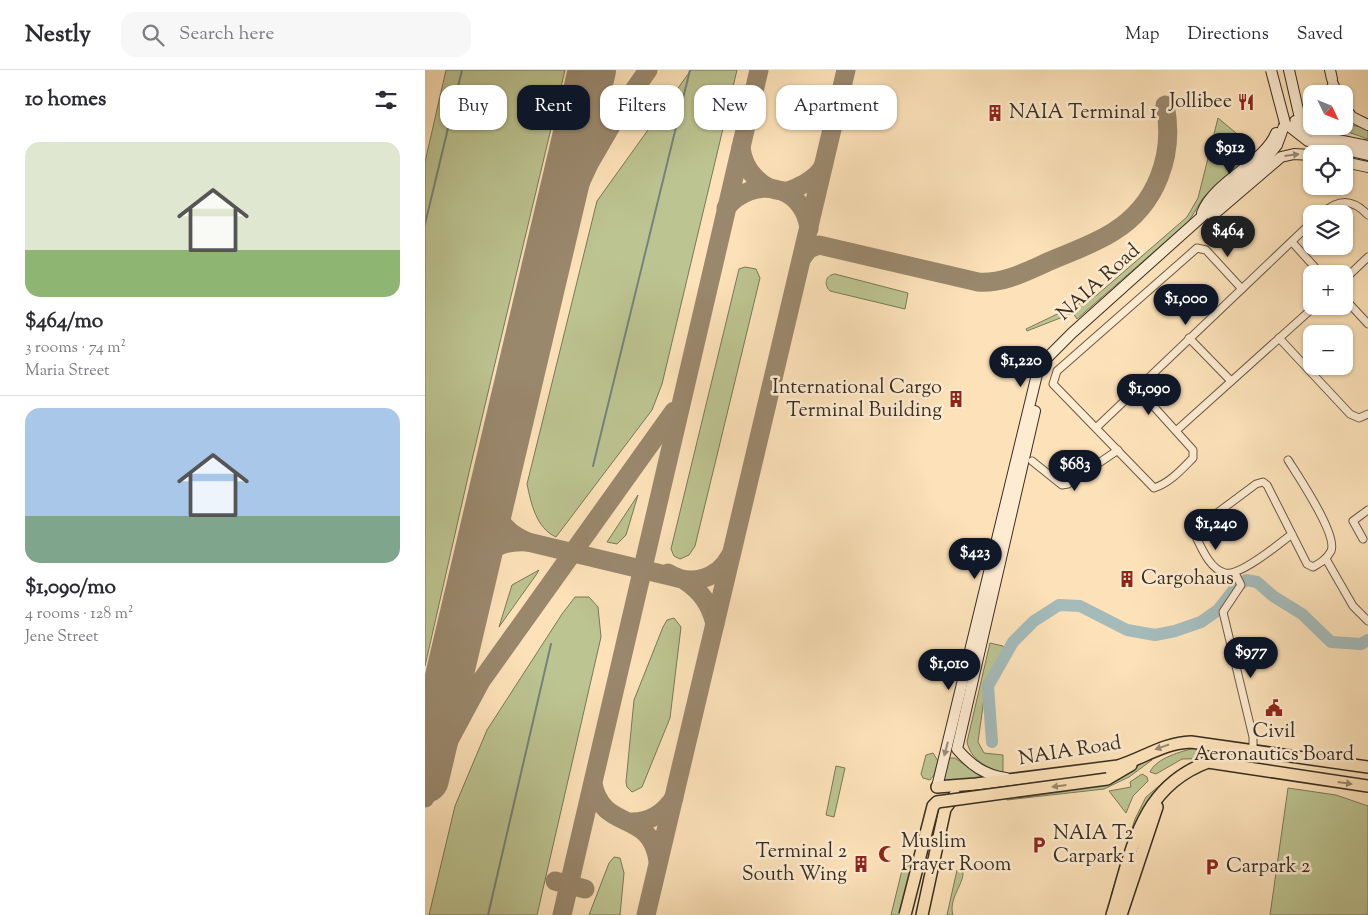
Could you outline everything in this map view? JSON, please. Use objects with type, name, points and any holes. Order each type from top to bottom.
[{"type":"main road","name":"NAIA Road","points":[[937,787],[1099,770],[1136,760],[1165,745],[1191,742],[1368,767]]},
{"type":"main road","points":[[1231,766],[1233,748]]},
{"type":"main road","points":[[904,915],[935,803],[1107,779],[1123,771],[1136,760]]},
{"type":"main road","points":[[1112,915],[1141,824],[1148,808],[1170,784],[1194,768],[1208,762],[1368,786]]},
{"type":"main road","points":[[1121,915],[1155,811],[1170,784]]},
{"type":"main road","points":[[922,915],[945,809],[952,797],[965,785]]},
{"type":"main road","points":[[937,787],[945,809]]},
{"type":"main road","points":[[904,915],[937,787]]},
{"type":"main road","points":[[921,845],[937,849]]},
{"type":"street","points":[[1271,70],[1285,123],[1309,141],[1368,156]]},
{"type":"street","points":[[1289,70],[1293,95],[1299,114],[1303,119]]},
{"type":"street","points":[[1199,219],[1210,198],[1273,140],[1285,111]]},
{"type":"street","points":[[1353,118],[1368,125]]},
{"type":"street","points":[[1295,121],[1303,125]]},
{"type":"street","name":"NAIA Road","points":[[937,787],[1039,366],[1071,333],[1271,154],[1281,136],[1285,123]]},
{"type":"street","points":[[1323,135],[1368,146]]},
{"type":"street","name":"NAIA Road","points":[[1011,779],[995,777],[975,768],[957,749],[1045,369],[1056,355],[1281,157],[1288,154],[1303,155]]},
{"type":"street","points":[[1353,164],[1368,167]]},
{"type":"street","points":[[1331,205],[1345,201],[1358,206],[1368,215]]},
{"type":"street","points":[[1097,427],[1303,231]]},
{"type":"street","points":[[1291,242],[1313,265]]},
{"type":"street","points":[[1137,388],[1177,430],[1193,450],[1193,458],[1163,485],[1154,488],[1097,427],[1053,384],[1057,372],[1197,248],[1206,250],[1242,290]]},
{"type":"street","points":[[1353,271],[1368,257]]},
{"type":"street","points":[[1353,308],[1368,324]]},
{"type":"street","points":[[1177,430],[1305,315]]},
{"type":"street","points":[[1189,338],[1231,381]]},
{"type":"street","points":[[1279,338],[1350,414],[1359,418],[1368,414]]},
{"type":"street","points":[[1032,460],[1060,484],[1064,485],[1118,450]]},
{"type":"street","points":[[1288,460],[1318,512],[1332,541],[1331,552],[1326,559],[1313,567],[1310,566],[1267,485],[1263,482],[1256,484],[1201,525],[1197,529],[1196,537],[1206,556],[1218,570],[1224,573],[1235,573],[1292,534]]},
{"type":"street","points":[[1363,539],[1353,521],[1368,510]]},
{"type":"street","points":[[1326,559],[1353,606],[1368,621]]},
{"type":"street","points":[[1235,573],[1241,583],[1223,612],[1253,737],[1253,751]]},
{"type":"green space","points":[[446,70],[565,70],[561,85],[517,85],[517,130],[551,130],[425,666],[425,162],[440,96],[440,130],[507,130],[507,85],[443,85]]},
{"type":"green space","points":[[691,70],[737,70],[733,85],[694,85],[694,130],[723,130],[662,384],[652,410],[556,537],[544,528],[535,514],[527,484],[597,201],[648,130],[684,130],[684,85],[680,85]]},
{"type":"green space","points":[[1218,118],[1248,143],[1248,155],[1203,198],[1189,221],[1077,319],[1073,313],[1027,331],[1026,329],[1097,295],[1187,217],[1198,198]]},
{"type":"green space","points":[[1353,125],[1368,129],[1368,139],[1353,134]]},
{"type":"green space","points":[[745,267],[756,269],[760,278],[695,546],[689,555],[680,559],[674,556],[671,549],[739,269]]},
{"type":"green space","points":[[835,274],[908,293],[905,309],[830,291],[826,283],[829,276]]},
{"type":"green space","points":[[638,495],[626,535],[617,544],[607,542]]},
{"type":"green space","points":[[539,570],[536,575],[499,627],[512,585]]},
{"type":"green space","points":[[575,597],[589,597],[598,607],[601,637],[537,915],[429,915],[455,806],[487,730]]},
{"type":"green space","points":[[674,618],[681,627],[670,718],[642,787],[632,792],[627,787],[626,782],[634,700],[663,627],[667,620]]},
{"type":"green space","points":[[990,643],[1003,646],[1004,649],[986,684],[978,742],[984,753],[1003,755],[1003,773],[991,769],[976,758],[972,754],[967,742]]},
{"type":"green space","points":[[1196,748],[1225,751],[1226,755],[1222,758],[1182,759],[1156,774],[1150,772],[1163,759]]},
{"type":"green space","points":[[933,753],[938,761],[934,775],[930,780],[923,778],[921,774],[926,755]]},
{"type":"green space","points":[[1149,757],[1152,760],[1129,777],[1104,789],[1007,800],[1007,797],[1112,782],[1127,774]]},
{"type":"green space","points":[[955,758],[983,778],[942,785],[946,760]]},
{"type":"green space","points":[[836,766],[845,768],[834,817],[826,815]]},
{"type":"green space","points":[[1142,774],[1147,777],[1148,781],[1133,796],[1126,813],[1109,791],[1131,787],[1130,782]]},
{"type":"green space","points":[[1166,780],[1114,895],[1111,895],[1135,819],[1146,797]]},
{"type":"green space","points":[[1288,788],[1336,795],[1368,806],[1368,915],[1270,915]]},
{"type":"green space","points":[[614,857],[620,858],[624,873],[620,915],[589,915],[609,863]]},
{"type":"green space","points":[[905,858],[917,862],[904,915],[891,915]]},
{"type":"green space","points":[[957,870],[963,872],[963,877],[954,898],[953,915],[947,915]]},
{"type":"waterway","points":[[425,224],[462,70]]},
{"type":"waterway","points":[[593,466],[690,70]]},
{"type":"waterway","points":[[992,742],[988,686],[1013,642],[1034,621],[1059,605],[1080,606],[1127,630],[1155,635],[1175,631],[1201,622],[1218,610],[1236,587],[1246,580],[1257,582],[1273,596],[1302,614],[1331,642],[1361,644],[1368,640]]},
{"type":"waterway","points":[[488,915],[551,644]]},
{"type":"taxiway","points":[[550,248],[589,164],[622,107],[648,70]]},
{"type":"taxiway","points":[[562,915],[759,70]]},
{"type":"taxiway","points":[[646,915],[846,70]]},
{"type":"taxiway","points":[[802,258],[809,249],[819,245],[978,282],[997,281],[1024,273],[1106,236],[1128,221],[1141,208],[1151,193],[1165,160],[1167,142],[1165,105]]},
{"type":"taxiway","points":[[741,147],[746,163],[755,178],[769,188],[777,190],[788,191],[804,184],[818,174],[823,166]]},
{"type":"taxiway","points":[[726,208],[737,198],[750,191],[763,188],[776,189],[788,194],[798,202],[805,214],[809,229]]},
{"type":"taxiway","points":[[425,798],[446,746],[481,681],[674,411]]},
{"type":"taxiway","points":[[474,573],[483,558],[495,548],[510,543],[528,542],[510,532],[500,519],[497,512],[495,483]]},
{"type":"taxiway","points":[[528,542],[678,578]]},
{"type":"taxiway","points":[[668,573],[685,579],[703,578],[718,570],[730,556]]},
{"type":"taxiway","points":[[684,580],[704,599],[715,624]]},
{"type":"taxiway","points":[[593,784],[598,799],[606,809],[646,834],[654,845],[658,861]]},
{"type":"taxiway","points":[[632,822],[639,822],[656,816],[674,798]]},
{"type":"taxiway","points":[[555,881],[585,889]]},
{"type":"runway","points":[[425,779],[592,70]]},
{"type":"place","name":"Jollibee","points":[[1246,102]]},
{"type":"place","name":"NAIA Terminal 1","points":[[995,113]]},
{"type":"place","name":"International Cargo Terminal Building","points":[[956,399]]},
{"type":"place","name":"Cargohaus","points":[[1127,579]]},
{"type":"place","name":"Civil Aeronautics Board","points":[[1274,708]]},
{"type":"place","name":"NAIA T2 Carpark 1","points":[[1039,845]]},
{"type":"place","name":"Muslim Prayer Room","points":[[887,854]]},
{"type":"place","name":"Terminal 2 South Wing","points":[[861,864]]},
{"type":"place","name":"Carpark 2","points":[[1212,867]]}]
